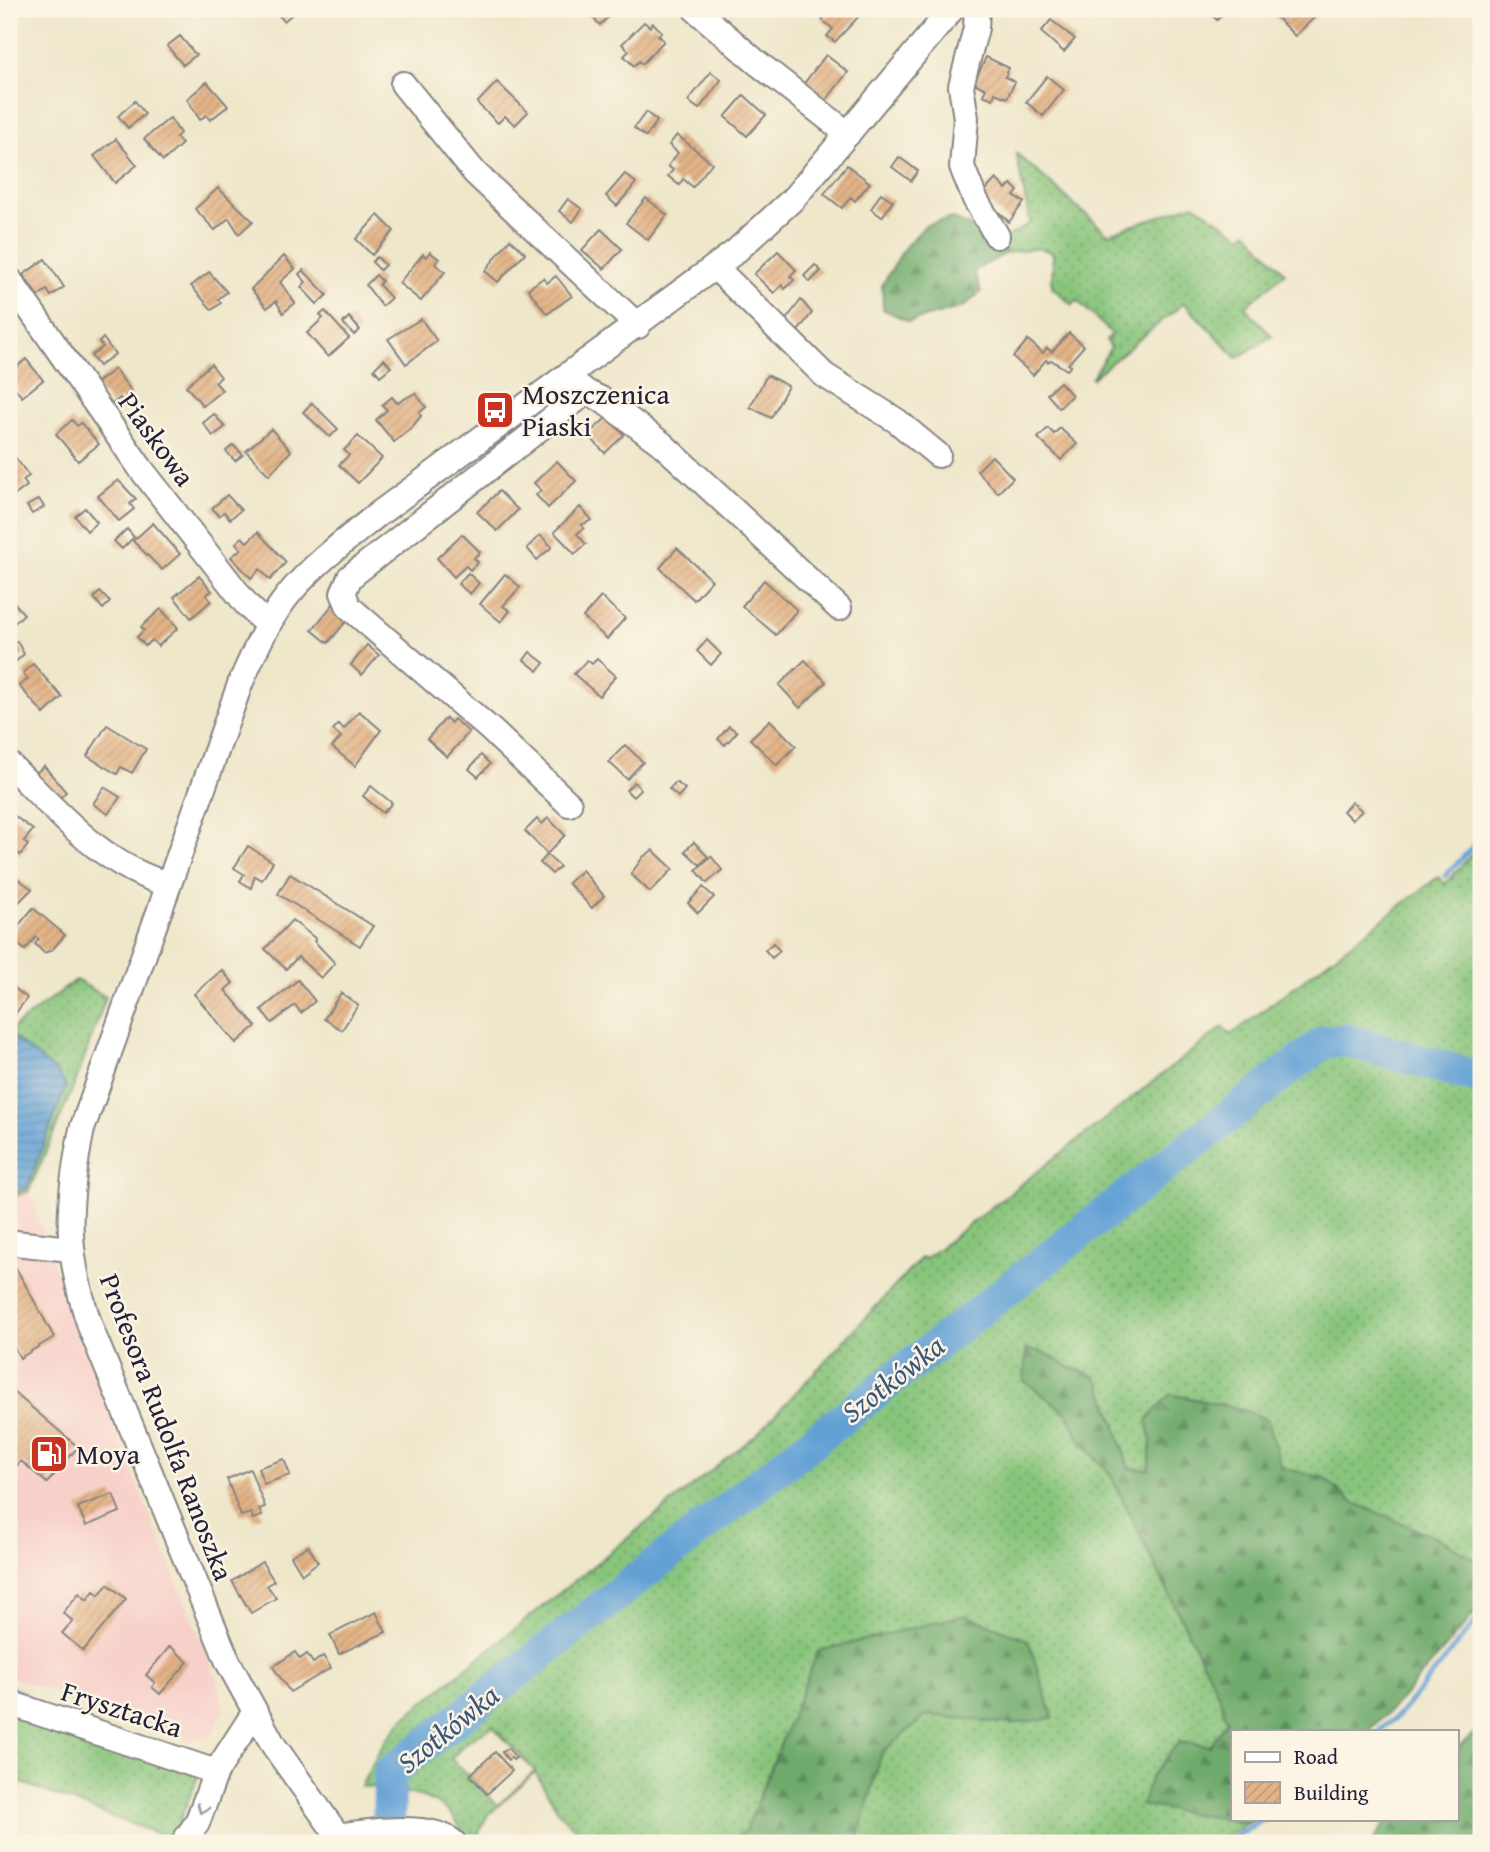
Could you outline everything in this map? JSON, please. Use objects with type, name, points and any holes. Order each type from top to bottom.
[{"type":"street","points":[[695,9],[755,61],[848,134]]},
{"type":"street","name":"Profesora Rudolfa Ranoszka","points":[[569,804],[491,730],[349,607],[344,593],[351,577],[576,385],[638,326],[715,267],[793,199],[953,9]]},
{"type":"street","points":[[977,9],[976,27],[961,86],[966,118],[962,167],[975,199],[997,236]]},
{"type":"street","points":[[403,84],[475,173],[638,326]]},
{"type":"street","points":[[715,267],[824,375],[897,421],[938,456]]},
{"type":"street","name":"Piaskowa","points":[[9,279],[141,469],[247,605],[268,626]]},
{"type":"street","points":[[576,385],[662,443],[839,608]]},
{"type":"street","name":"Profesora Rudolfa Ranoszka","points":[[340,1839],[254,1713],[223,1649],[114,1387],[77,1287],[69,1226],[73,1174],[82,1129],[168,884],[240,684],[268,626],[288,596],[320,561],[377,515],[576,385]]},
{"type":"street","points":[[9,764],[116,864],[141,877],[168,884]]},
{"type":"street","points":[[12,1244],[71,1249]]},
{"type":"street","name":"Frysztacka","points":[[9,1703],[216,1772]]},
{"type":"street","points":[[183,1843],[197,1823],[216,1772],[254,1713]]},
{"type":"street","points":[[340,1839],[370,1832],[420,1831],[447,1838],[454,1843]]},
{"type":"shaded area","points":[[29,1191],[90,1368],[218,1682],[224,1709],[212,1735],[189,1740],[85,1701],[9,1677],[9,1199]]},
{"type":"green space","points":[[1016,153],[1108,234],[1194,204],[1242,236],[1247,231],[1285,273],[1245,307],[1272,336],[1237,358],[1184,303],[1091,379],[1111,347],[1106,340],[1112,334],[1077,300],[1072,305],[1052,287],[1053,253],[1039,248],[1006,253],[1000,242],[1030,223]]},
{"type":"green space","points":[[951,218],[991,235],[1006,253],[974,271],[981,292],[963,307],[909,322],[883,309],[882,285],[905,247],[926,225]]},
{"type":"green space","points":[[1481,844],[1481,1600],[1231,1730],[1231,1820],[1253,1820],[1215,1843],[590,1843],[560,1814],[535,1772],[487,1816],[474,1843],[466,1843],[460,1826],[439,1804],[410,1794],[361,1786],[385,1741],[404,1718],[757,1434],[922,1257],[925,1259],[1223,1027],[1231,1035],[1438,877],[1445,884]],"holes":[[[492,1726],[535,1771],[498,1805],[451,1759],[465,1744]]]},
{"type":"green space","points":[[76,980],[106,997],[76,1081],[29,1191],[9,1199],[9,1031]]},
{"type":"green space","points":[[1026,1350],[1047,1354],[1069,1367],[1095,1377],[1109,1405],[1129,1468],[1149,1470],[1151,1439],[1147,1420],[1170,1394],[1242,1409],[1266,1419],[1282,1468],[1325,1478],[1350,1501],[1446,1542],[1481,1564],[1481,1606],[1395,1706],[1369,1730],[1231,1730],[1231,1820],[1253,1820],[1248,1823],[1141,1805],[1151,1777],[1179,1742],[1210,1746],[1227,1721],[1217,1691],[1109,1472],[1080,1441],[1068,1414],[1024,1381]]},
{"type":"green space","points":[[965,1615],[1028,1640],[1053,1718],[1010,1724],[927,1715],[882,1752],[857,1843],[728,1843],[746,1830],[818,1651]]},
{"type":"green space","points":[[9,1710],[199,1774],[175,1832],[169,1838],[9,1778]]},
{"type":"green space","points":[[1481,1726],[1481,1843],[1372,1843],[1386,1820],[1458,1820],[1458,1748]]},
{"type":"water","points":[[9,1034],[57,1072],[66,1086],[27,1188],[9,1194]]},
{"type":"building","points":[[298,9],[284,21],[275,11]]},
{"type":"building","points":[[584,9],[616,9],[600,25]]},
{"type":"building","points":[[832,9],[849,9],[858,17],[835,42],[827,36],[833,29],[822,20]]},
{"type":"building","points":[[1228,9],[1217,20],[1208,11]]},
{"type":"building","points":[[1279,9],[1315,9],[1319,13],[1295,36],[1273,14]]},
{"type":"building","points":[[1051,20],[1075,39],[1064,52],[1041,32]]},
{"type":"building","points":[[644,22],[650,27],[653,23],[662,32],[658,35],[664,41],[642,64],[639,61],[634,66],[624,56],[629,51],[622,44]]},
{"type":"building","points":[[180,36],[196,55],[183,65],[167,46]]},
{"type":"building","points":[[826,55],[848,72],[824,103],[802,86]]},
{"type":"building","points":[[986,57],[1009,68],[1005,77],[1015,82],[1007,98],[995,93],[993,99],[983,95],[986,89],[974,83]]},
{"type":"building","points":[[711,72],[721,80],[699,109],[688,101]]},
{"type":"building","points":[[1047,76],[1064,90],[1043,116],[1026,102]]},
{"type":"building","points":[[207,82],[228,106],[210,120],[206,115],[200,120],[187,99]]},
{"type":"building","points":[[497,82],[528,112],[515,125],[505,116],[498,123],[477,103]]},
{"type":"building","points":[[744,95],[766,115],[747,136],[725,117]]},
{"type":"building","points":[[135,101],[145,114],[128,128],[118,116]]},
{"type":"building","points":[[646,112],[657,121],[646,137],[634,128]]},
{"type":"building","points":[[170,118],[180,133],[176,137],[182,144],[163,161],[144,139]]},
{"type":"building","points":[[677,135],[712,163],[693,187],[683,179],[679,185],[668,176],[673,170],[668,166],[678,153],[669,145]]},
{"type":"building","points":[[116,139],[137,165],[115,183],[94,156]]},
{"type":"building","points":[[899,157],[918,171],[911,181],[892,167]]},
{"type":"building","points":[[847,165],[870,183],[855,201],[851,197],[842,208],[824,194]]},
{"type":"building","points":[[625,174],[636,183],[617,206],[606,196]]},
{"type":"building","points":[[996,179],[1006,189],[1011,184],[1018,191],[1014,196],[1024,202],[1009,222],[981,195]]},
{"type":"building","points":[[218,188],[253,221],[239,234],[229,218],[215,230],[195,209]]},
{"type":"building","points":[[881,193],[893,201],[882,217],[871,209]]},
{"type":"building","points":[[646,198],[667,215],[648,240],[626,223]]},
{"type":"building","points":[[568,199],[582,209],[573,222],[559,211]]},
{"type":"building","points":[[378,215],[394,231],[372,255],[356,239]]},
{"type":"building","points":[[601,229],[622,249],[604,269],[582,250]]},
{"type":"building","points":[[510,239],[525,253],[498,282],[485,271]]},
{"type":"building","points":[[778,251],[796,270],[790,276],[794,280],[785,289],[782,285],[774,293],[754,274]]},
{"type":"building","points":[[430,252],[439,259],[435,264],[445,272],[421,301],[399,283],[423,254],[426,257]]},
{"type":"building","points":[[284,256],[295,269],[280,282],[295,303],[283,313],[276,301],[267,308],[251,289]]},
{"type":"building","points":[[377,257],[385,265],[380,270],[372,262]]},
{"type":"building","points":[[45,259],[64,287],[51,296],[47,290],[38,296],[23,275]]},
{"type":"building","points":[[815,265],[821,271],[810,282],[804,276]]},
{"type":"building","points":[[303,270],[327,295],[317,304],[301,287],[306,282],[299,274]]},
{"type":"building","points":[[209,272],[227,292],[218,299],[221,303],[212,310],[191,286]]},
{"type":"building","points":[[376,275],[382,281],[379,285],[391,298],[382,306],[366,285]]},
{"type":"building","points":[[556,276],[572,296],[547,314],[528,289],[543,278],[547,283]]},
{"type":"building","points":[[801,300],[812,313],[798,331],[785,321]]},
{"type":"building","points":[[325,311],[349,338],[328,357],[307,333],[323,318],[320,315]]},
{"type":"building","points":[[349,317],[360,330],[354,335],[343,323]]},
{"type":"building","points":[[421,319],[437,341],[406,364],[388,339]]},
{"type":"building","points":[[1069,333],[1084,346],[1068,364],[1071,366],[1067,370],[1051,360],[1046,360],[1033,375],[1013,357],[1028,340],[1043,353],[1047,348],[1052,352]]},
{"type":"building","points":[[103,338],[115,354],[99,366],[91,356],[103,347],[99,342]]},
{"type":"building","points":[[26,359],[43,380],[22,397],[9,381],[9,373]]},
{"type":"building","points":[[384,359],[391,367],[380,376],[374,369]]},
{"type":"building","points":[[211,364],[221,377],[215,382],[222,390],[203,406],[186,386]]},
{"type":"building","points":[[115,369],[131,391],[127,394],[130,398],[124,403],[120,398],[111,405],[95,384]]},
{"type":"building","points":[[767,375],[788,386],[771,418],[750,407]]},
{"type":"building","points":[[1060,382],[1072,395],[1059,408],[1047,394]]},
{"type":"building","points":[[415,393],[426,407],[419,413],[421,416],[412,427],[394,442],[376,420],[387,410],[382,405],[392,397],[397,403]]},
{"type":"building","points":[[312,403],[338,429],[330,437],[303,412]]},
{"type":"building","points":[[214,414],[225,427],[213,436],[203,423]]},
{"type":"building","points":[[607,417],[624,435],[605,453],[588,435]]},
{"type":"building","points":[[72,420],[77,426],[81,423],[99,444],[78,461],[56,434]]},
{"type":"building","points":[[1048,428],[1054,434],[1060,428],[1077,444],[1061,460],[1038,438]]},
{"type":"building","points":[[271,429],[291,451],[269,475],[246,451]]},
{"type":"building","points":[[358,436],[382,458],[358,483],[339,465],[349,455],[344,450]]},
{"type":"building","points":[[233,445],[243,455],[235,461],[226,451]]},
{"type":"building","points":[[12,453],[29,476],[23,480],[27,486],[11,498],[9,456]]},
{"type":"building","points":[[992,456],[1013,478],[998,493],[977,471]]},
{"type":"building","points":[[557,461],[576,481],[548,508],[536,495],[541,490],[534,483]]},
{"type":"building","points":[[118,480],[136,499],[130,504],[134,509],[119,521],[98,496]]},
{"type":"building","points":[[499,491],[518,510],[497,531],[477,512]]},
{"type":"building","points":[[227,495],[241,510],[230,519],[224,512],[219,516],[212,508]]},
{"type":"building","points":[[39,499],[44,507],[32,514],[27,506]]},
{"type":"building","points":[[580,507],[592,520],[581,525],[584,528],[577,534],[586,544],[575,554],[554,532]]},
{"type":"building","points":[[85,508],[97,522],[87,531],[75,516]]},
{"type":"building","points":[[153,523],[180,554],[162,570],[133,541]]},
{"type":"building","points":[[127,529],[134,537],[122,549],[114,541]]},
{"type":"building","points":[[258,532],[286,562],[270,580],[260,569],[251,578],[231,557],[241,549],[236,543],[242,537],[247,542]]},
{"type":"building","points":[[462,534],[480,552],[474,558],[478,562],[470,570],[466,566],[454,577],[437,558]]},
{"type":"building","points":[[540,535],[552,547],[537,560],[527,548]]},
{"type":"building","points":[[677,548],[712,580],[694,600],[660,568]]},
{"type":"building","points":[[468,573],[479,583],[470,594],[458,584]]},
{"type":"building","points":[[505,574],[520,587],[503,606],[510,611],[501,622],[480,604]]},
{"type":"building","points":[[199,576],[212,591],[206,595],[211,601],[191,618],[174,597]]},
{"type":"building","points":[[764,580],[797,610],[776,635],[742,606]]},
{"type":"building","points":[[100,592],[110,602],[103,609],[94,598]]},
{"type":"building","points":[[9,597],[24,614],[10,627],[9,625]]},
{"type":"building","points":[[601,597],[625,618],[607,639],[583,617]]},
{"type":"building","points":[[333,604],[349,618],[328,643],[312,630]]},
{"type":"building","points":[[161,609],[178,628],[158,646],[152,640],[145,646],[137,637],[144,630],[141,627]]},
{"type":"building","points":[[707,640],[721,654],[711,665],[697,651]]},
{"type":"building","points":[[17,641],[24,654],[9,668],[9,648]]},
{"type":"building","points":[[367,645],[379,655],[362,675],[351,665]]},
{"type":"building","points":[[530,652],[544,663],[538,671],[524,660]]},
{"type":"building","points":[[597,659],[616,676],[599,696],[574,674],[587,660],[592,664]]},
{"type":"building","points":[[805,660],[826,682],[800,708],[779,685]]},
{"type":"building","points":[[33,664],[62,697],[44,714],[19,686],[28,679],[23,673]]},
{"type":"building","points":[[359,711],[381,730],[355,766],[332,747],[341,737],[333,730],[338,724],[344,729]]},
{"type":"building","points":[[446,718],[451,723],[454,719],[469,732],[447,757],[427,739]]},
{"type":"building","points":[[770,720],[796,746],[777,765],[750,739]]},
{"type":"building","points":[[107,725],[146,749],[132,773],[121,767],[117,774],[87,756]]},
{"type":"building","points":[[729,726],[737,732],[725,745],[718,739]]},
{"type":"building","points":[[625,745],[643,762],[627,779],[609,762]]},
{"type":"building","points":[[481,755],[490,764],[478,777],[469,769]]},
{"type":"building","points":[[44,766],[66,792],[57,800],[35,774]]},
{"type":"building","points":[[634,782],[641,789],[633,797],[626,790]]},
{"type":"building","points":[[676,782],[685,789],[678,797],[669,789]]},
{"type":"building","points":[[371,786],[392,803],[383,813],[363,796]]},
{"type":"building","points":[[104,787],[120,797],[108,814],[93,804]]},
{"type":"building","points":[[1352,802],[1362,811],[1352,820],[1343,811]]},
{"type":"building","points":[[12,814],[33,830],[24,841],[28,845],[20,855],[9,845],[9,818]]},
{"type":"building","points":[[548,818],[565,835],[547,854],[525,831],[537,819],[542,824]]},
{"type":"building","points":[[694,842],[708,857],[700,865],[685,851]]},
{"type":"building","points":[[248,846],[273,862],[262,880],[255,876],[251,888],[240,881],[244,874],[234,868]]},
{"type":"building","points":[[653,850],[673,869],[650,892],[631,874],[643,857]]},
{"type":"building","points":[[547,855],[560,867],[552,874],[540,863]]},
{"type":"building","points":[[711,856],[722,870],[707,883],[696,870]]},
{"type":"building","points":[[582,870],[604,896],[592,908],[568,883]]},
{"type":"building","points":[[9,872],[32,889],[17,904],[9,898]]},
{"type":"building","points":[[290,874],[373,926],[360,946],[278,894]]},
{"type":"building","points":[[703,887],[714,897],[698,913],[688,903]]},
{"type":"building","points":[[33,908],[65,935],[52,950],[44,953],[35,944],[39,939],[36,937],[25,950],[9,937]]},
{"type":"building","points":[[292,920],[316,939],[314,941],[335,963],[321,978],[298,957],[286,969],[265,949]]},
{"type":"building","points":[[773,943],[780,951],[772,958],[765,950]]},
{"type":"building","points":[[222,970],[233,983],[225,990],[256,1026],[236,1043],[194,994]]},
{"type":"building","points":[[298,980],[315,1001],[301,1013],[295,1005],[272,1023],[261,1010]]},
{"type":"building","points":[[9,984],[27,998],[9,1022]]},
{"type":"building","points":[[341,993],[358,1005],[342,1030],[324,1019]]},
{"type":"building","points":[[16,1268],[54,1337],[20,1358],[9,1338],[9,1272]]},
{"type":"building","points":[[9,1388],[78,1447],[47,1483],[21,1461],[9,1475]]},
{"type":"building","points":[[284,1459],[290,1475],[264,1484],[258,1468]]},
{"type":"building","points":[[250,1469],[265,1507],[259,1509],[262,1516],[253,1519],[251,1513],[241,1516],[227,1479]]},
{"type":"building","points":[[113,1494],[120,1512],[86,1526],[78,1507]]},
{"type":"building","points":[[308,1546],[318,1562],[302,1574],[291,1556]]},
{"type":"building","points":[[262,1562],[274,1581],[267,1585],[276,1598],[251,1613],[232,1581]]},
{"type":"building","points":[[108,1584],[126,1599],[83,1651],[62,1633],[73,1621],[63,1613],[79,1593],[87,1600],[94,1591],[99,1595]]},
{"type":"building","points":[[376,1612],[386,1632],[339,1654],[330,1635]]},
{"type":"building","points":[[170,1646],[188,1662],[160,1694],[152,1687],[155,1683],[146,1675]]},
{"type":"building","points":[[295,1652],[300,1659],[307,1654],[313,1663],[323,1656],[331,1668],[290,1692],[273,1667]]},
{"type":"building","points":[[508,1748],[516,1758],[513,1760],[511,1757],[508,1760],[502,1752]]},
{"type":"building","points":[[495,1752],[512,1771],[487,1794],[470,1775]]},
{"type":"waterway","points":[[1445,876],[1481,838]]},
{"type":"waterway","name":"Szotkówka","points":[[388,1843],[390,1772],[1324,1042],[1345,1040],[1481,1078]]},
{"type":"waterway","points":[[1380,1730],[1400,1714],[1481,1615]]},
{"type":"waterway","points":[[9,1687],[28,1697]]},
{"type":"waterway","points":[[1224,1843],[1262,1820]]},
{"type":"place","name":"Moszczenica Piaski","points":[[495,410]]},
{"type":"place","name":"Moya","points":[[49,1454]]}]
